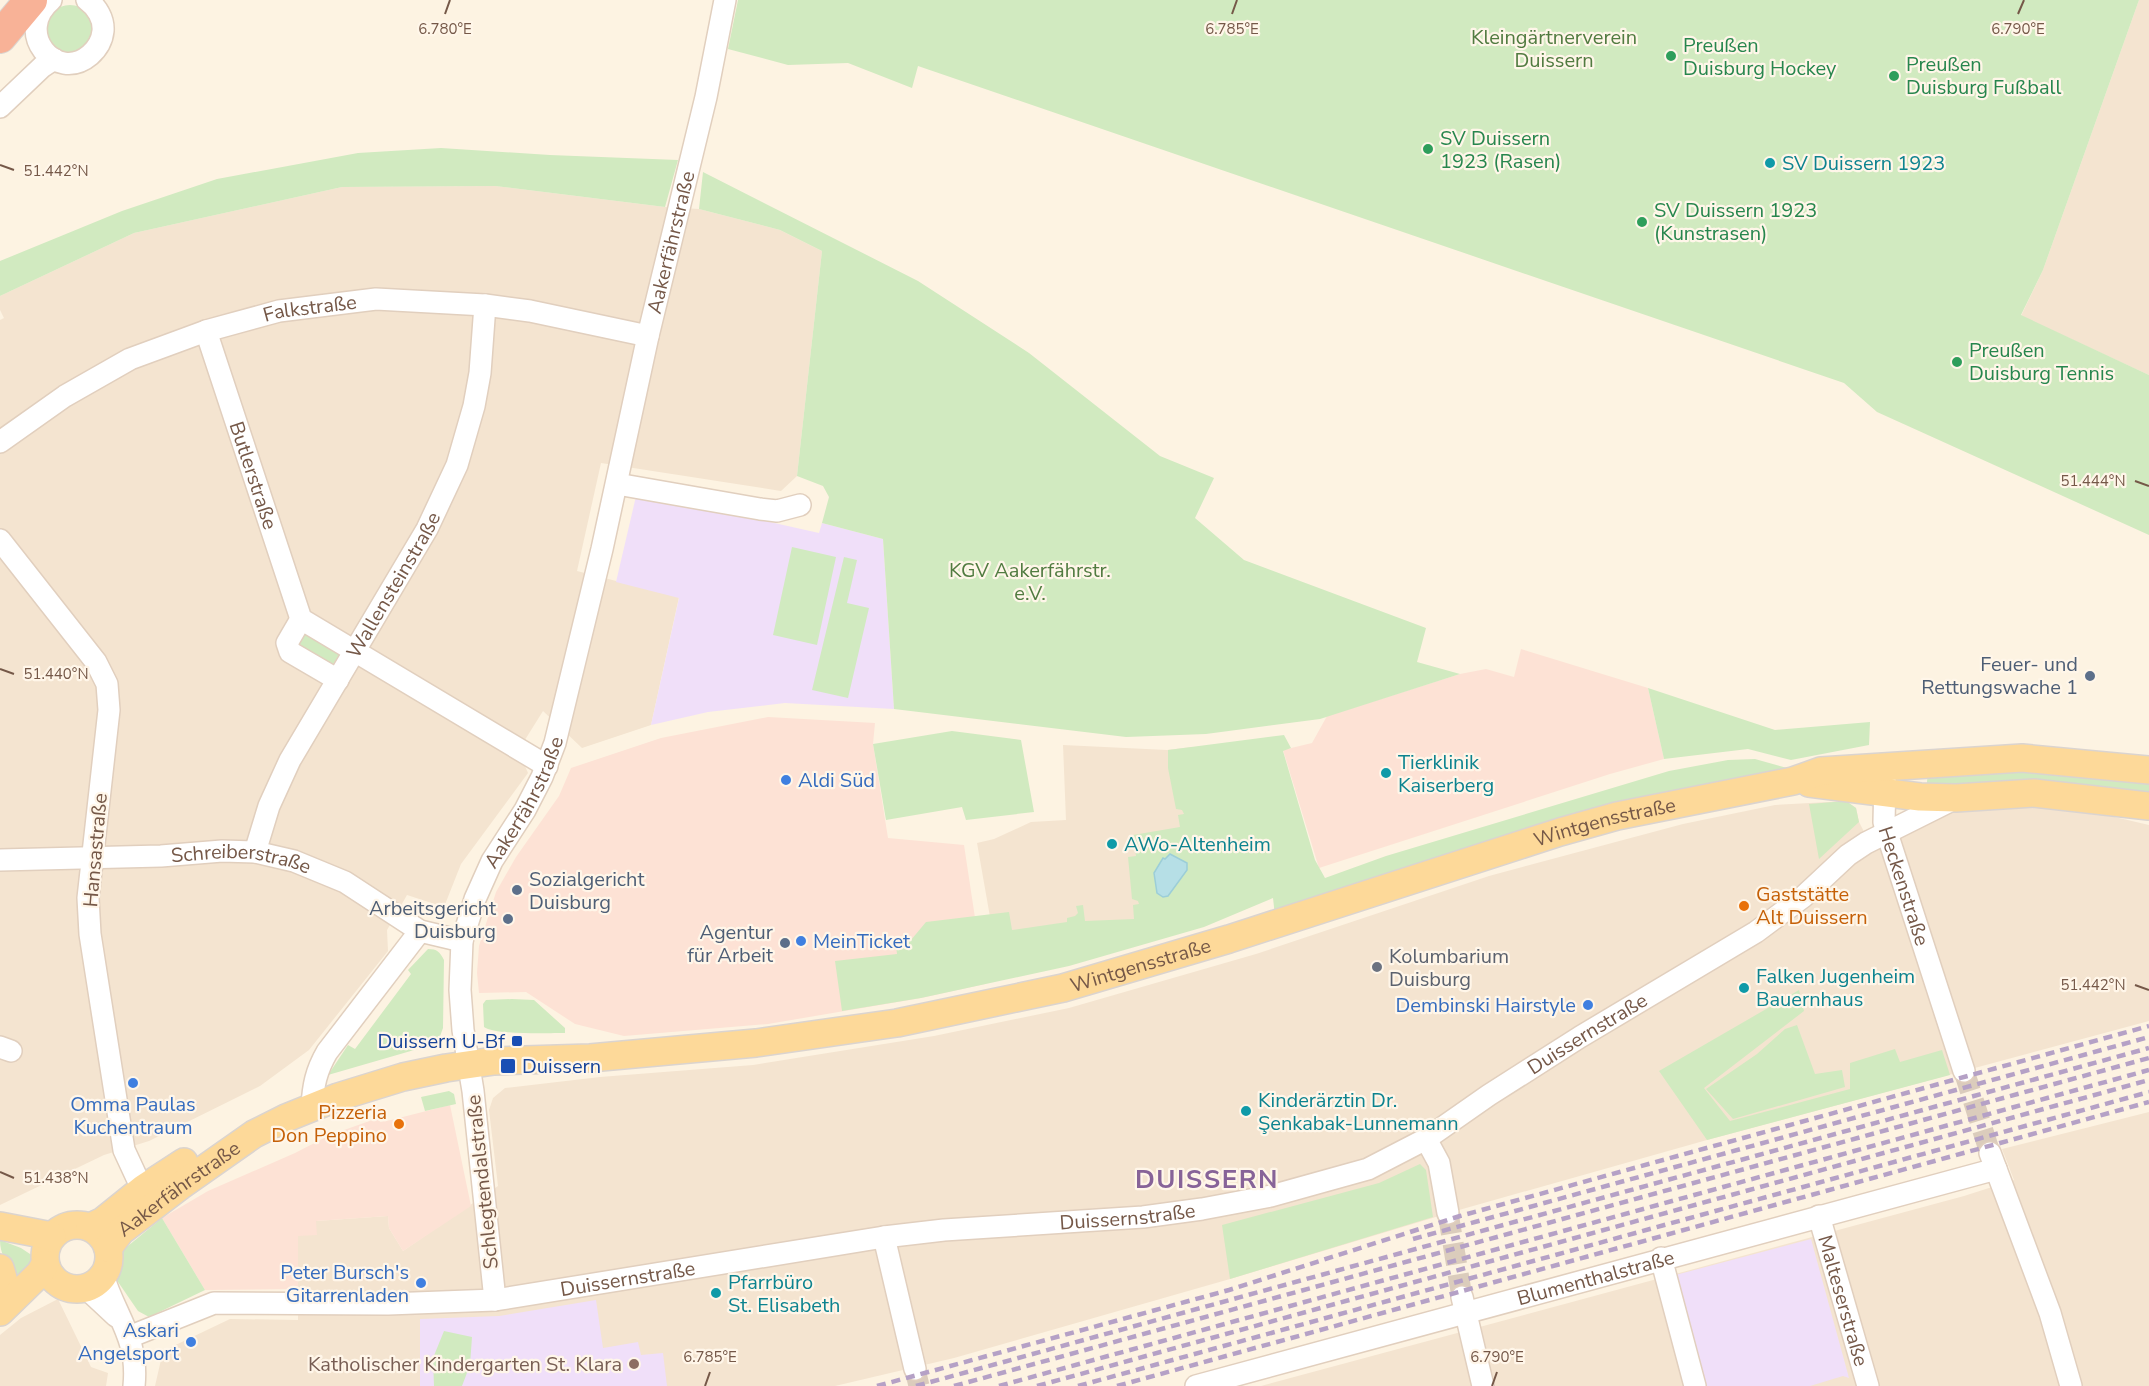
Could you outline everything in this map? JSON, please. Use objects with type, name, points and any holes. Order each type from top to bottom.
[{"type":"highway","points":[[0,37],[40,2]]},
{"type":"main road","name":"Wintgensstraße","points":[[1885,779],[2022,758],[2149,770]]},
{"type":"main road","name":"Wintgensstraße","points":[[469,1065],[494,1061],[590,1058],[756,1043],[897,1023],[1063,988],[1229,939],[1560,832],[1617,816],[1793,781],[1821,771],[1885,779],[1956,798],[2034,793],[2149,806]]},
{"type":"main road","name":"Aakerfährstraße","points":[[108,1248],[121,1231],[180,1185],[312,1096],[338,1097],[403,1077],[469,1065]]},
{"type":"main road","name":"Aakerfährstraße","points":[[89,1227],[103,1221],[144,1188],[200,1152],[254,1134]]},
{"type":"main road","points":[[0,1228],[50,1260],[77,1289],[95,1281],[108,1266],[108,1248],[98,1232],[80,1225],[60,1229],[50,1260],[40,1273],[0,1311]]},
{"type":"main road","points":[[0,1268],[6,1295],[0,1311]]},
{"type":"street","points":[[40,2],[35,31],[47,52],[65,63],[74,63],[86,59],[96,50],[102,39],[103,26],[99,13],[87,0]]},
{"type":"street","name":"Aakerfährstraße","points":[[469,1065],[460,990],[462,941],[492,861],[525,810],[547,766],[561,720],[617,484],[648,336],[706,97],[725,0]]},
{"type":"street","points":[[0,97],[47,52]]},
{"type":"street","points":[[0,106],[42,67],[47,52]]},
{"type":"street","name":"Falkstraße","points":[[0,442],[65,396],[130,359],[206,331],[279,310],[376,299],[485,304],[648,336]]},
{"type":"street","name":"Wallensteinstraße","points":[[255,852],[269,806],[290,760],[427,529],[457,465],[474,406],[480,373],[485,304]]},
{"type":"street","name":"Butlerstraße","points":[[206,331],[301,619]]},
{"type":"street","points":[[617,484],[777,511],[800,505]]},
{"type":"street","name":"Hansastraße","points":[[0,540],[96,662],[107,684],[109,710],[88,898],[90,934],[124,1150],[129,1164],[144,1188]]},
{"type":"street","points":[[338,680],[290,652],[287,643],[301,619],[547,766]]},
{"type":"street","name":"Heckenstraße","points":[[1885,779],[1884,822],[1964,1071]]},
{"type":"street","name":"Duissernstraße","points":[[127,1331],[214,1303],[388,1304],[495,1300],[884,1237],[944,1230],[1143,1217],[1271,1196],[1368,1169],[1426,1139],[1489,1095],[1580,1037],[1756,932],[1803,897],[1848,855],[1956,798]]},
{"type":"street","name":"Schreiberstraße","points":[[0,860],[161,856],[222,851],[255,852],[294,861],[345,882],[420,932],[462,941]]},
{"type":"street","points":[[312,1096],[318,1067],[327,1052],[420,932]]},
{"type":"street","name":"Schlegtendalstraße","points":[[469,1065],[495,1300]]},
{"type":"street","points":[[1426,1139],[1439,1163],[1448,1213]]},
{"type":"street","name":"Blumenthalstraße","points":[[1196,1386],[1463,1305],[1661,1258],[1819,1216],[1993,1161],[2050,1313],[2071,1386]]},
{"type":"street","name":"Malteserstraße","points":[[1819,1216],[1868,1386]]},
{"type":"street","points":[[884,1237],[915,1369]]},
{"type":"street","points":[[1661,1258],[1695,1386]]},
{"type":"street","points":[[95,1281],[127,1331],[136,1368],[134,1386]]},
{"type":"street","points":[[1463,1305],[1483,1386]]},
{"type":"shaded area","points":[[2139,0],[2149,0],[2149,375],[2021,316],[2043,270]]},
{"type":"shaded area","points":[[495,186],[665,207],[699,209],[780,230],[822,251],[797,476],[781,491],[601,463],[577,571],[679,597],[651,725],[582,748],[543,711],[513,759],[525,766],[528,773],[461,864],[444,907],[407,895],[387,930],[388,951],[309,1050],[260,1086],[149,1141],[104,1155],[0,1205],[0,320],[4,318],[0,310],[0,296],[134,233],[342,187]]},
{"type":"shaded area","points":[[637,492],[819,533],[822,523],[883,539],[894,709],[785,703],[708,712],[651,725],[679,598],[616,582]]},
{"type":"shaded area","points":[[1521,649],[1648,688],[1664,759],[1610,774],[1319,868],[1283,750],[1312,743],[1327,716],[1460,674],[1486,669],[1514,677]]},
{"type":"shaded area","points":[[768,717],[875,723],[873,744],[888,838],[964,845],[985,984],[921,998],[768,1024],[624,1036],[575,1024],[526,992],[479,993],[477,973],[479,946],[496,892],[516,857],[559,796],[571,768],[661,738]]},
{"type":"shaded area","points":[[1063,745],[1167,750],[1192,747],[1214,895],[1138,926],[996,951],[977,843],[994,839],[1031,822],[1066,820]]},
{"type":"shaded area","points":[[1846,801],[1856,808],[1859,822],[1874,851],[1955,810],[2002,802],[2106,815],[2149,825],[2149,1021],[1707,1140],[954,1358],[835,1386],[155,1386],[163,1351],[230,1319],[298,1320],[298,1236],[316,1221],[388,1216],[389,1228],[403,1251],[498,1186],[489,1110],[493,1098],[505,1088],[600,1077],[753,1065],[934,1036],[1069,1008],[1256,954],[1489,876],[1683,824],[1775,805]]},
{"type":"shaded area","points":[[450,1105],[471,1206],[403,1251],[389,1228],[388,1216],[316,1221],[317,1235],[298,1236],[298,1289],[205,1290],[162,1218],[208,1191],[330,1135],[378,1118],[380,1122]]},
{"type":"shaded area","points":[[2149,1112],[2149,1386],[1261,1386],[1964,1196],[2014,1180],[2002,1149]]},
{"type":"shaded area","points":[[1811,1239],[1849,1378],[1843,1376],[1810,1386],[1698,1386],[1668,1277]]},
{"type":"shaded area","points":[[58,1299],[91,1367],[108,1373],[106,1386],[0,1386],[0,1335],[21,1318]]},
{"type":"shaded area","points":[[596,1300],[603,1348],[638,1342],[641,1355],[663,1353],[667,1386],[420,1386],[420,1319],[499,1316]]},
{"type":"green space","name":"Kleingärtnerverein Duissern","points":[[738,0],[2139,0],[2043,270],[2021,315],[2149,375],[2149,535],[1877,412],[1844,383],[918,66],[912,88],[848,63],[788,65],[728,49]]},
{"type":"green space","points":[[70,5],[87,12],[94,29],[87,46],[70,53],[53,46],[46,29],[53,12]]},
{"type":"green space","points":[[441,148],[678,160],[665,207],[495,186],[342,187],[134,233],[0,296],[0,261],[122,211],[217,179],[358,153]]},
{"type":"green space","name":"KGV Aakerfährstr. e.V.","points":[[703,172],[918,281],[1029,353],[1160,456],[1214,478],[1195,518],[1244,560],[1426,628],[1417,662],[1460,674],[1320,719],[1206,734],[1126,737],[894,709],[883,539],[822,523],[829,497],[823,486],[797,476],[822,251],[780,230],[699,209]]},
{"type":"green space","points":[[792,547],[836,557],[817,645],[773,635]]},
{"type":"green space","points":[[844,557],[857,560],[847,603],[869,608],[848,698],[812,690]]},
{"type":"green space","points":[[305,628],[342,650],[329,671],[294,651]]},
{"type":"green space","points":[[1648,688],[1775,730],[1870,722],[1869,745],[1791,760],[1748,749],[1664,759]]},
{"type":"green space","points":[[952,731],[1021,740],[1034,812],[966,820],[962,807],[886,820],[873,744]]},
{"type":"green space","points":[[1284,735],[1291,748],[1283,751],[1315,860],[1325,878],[1386,856],[1669,771],[1728,760],[1755,759],[1787,768],[1275,916],[1273,898],[1204,927],[1069,966],[921,998],[842,1011],[835,961],[897,954],[896,945],[902,945],[907,938],[911,940],[926,922],[1009,912],[1012,930],[1067,922],[1067,918],[1078,913],[1076,906],[1083,905],[1085,921],[1134,919],[1133,905],[1139,904],[1138,901],[1132,899],[1128,857],[1136,856],[1133,835],[1180,827],[1178,815],[1184,814],[1182,810],[1176,809],[1168,768],[1168,750]]},
{"type":"green space","points":[[2024,766],[2149,777],[2149,798],[1926,793],[1928,771]]},
{"type":"green space","points":[[1846,801],[1856,808],[1859,822],[1819,859],[1809,804]]},
{"type":"green space","points":[[428,949],[438,951],[444,960],[443,1028],[439,1039],[428,1046],[328,1075],[348,1045],[355,1049],[411,974],[408,970]]},
{"type":"green space","points":[[1799,990],[1804,1011],[1704,1088],[1730,1121],[1850,1089],[1850,1063],[1895,1049],[1900,1062],[1942,1050],[1950,1075],[1707,1140],[1659,1071]]},
{"type":"green space","points":[[486,1000],[534,1000],[565,1028],[565,1033],[510,1032],[490,1030],[484,1027],[483,1004]]},
{"type":"green space","points":[[1797,1025],[1815,1074],[1842,1070],[1845,1087],[1733,1119],[1706,1089],[1757,1054],[1785,1029]]},
{"type":"green space","points":[[449,1091],[454,1094],[456,1104],[425,1111],[421,1097]]},
{"type":"green space","points":[[1420,1164],[1426,1170],[1433,1217],[1230,1279],[1222,1225],[1379,1183]]},
{"type":"green space","points":[[162,1218],[205,1290],[149,1317],[138,1311],[116,1279],[123,1250]]},
{"type":"green space","points":[[0,1240],[21,1248],[36,1258],[21,1283],[4,1258]]},
{"type":"green space","points":[[444,1331],[472,1337],[470,1365],[462,1386],[434,1386],[433,1358]]},
{"type":"water","points":[[1170,854],[1187,863],[1187,870],[1168,896],[1163,897],[1157,893],[1154,873],[1163,858],[1165,859]]},
{"type":"tunnel","points":[[1964,1071],[1990,1153]]},
{"type":"tunnel","points":[[1448,1213],[1462,1297]]},
{"type":"tunnel","points":[[915,1369],[919,1386]]},
{"type":"railway","points":[[877,1386],[1229,1290],[1460,1216],[2149,1026]]},
{"type":"railway","points":[[1413,1239],[2149,1037]]},
{"type":"railway","points":[[916,1386],[2149,1048]]},
{"type":"railway","points":[[954,1386],[2149,1058]]},
{"type":"railway","points":[[999,1386],[2149,1070]]},
{"type":"railway","points":[[1037,1386],[2149,1080]]},
{"type":"railway","points":[[1078,1386],[2149,1092]]},
{"type":"railway","points":[[1117,1386],[2149,1102]]},
{"type":"place","name":"Preußen Duisburg Hockey","points":[[1671,56]]},
{"type":"place","name":"Preußen Duisburg Fußball","points":[[1894,76]]},
{"type":"place","name":"SV Duissern 1923 (Rasen)","points":[[1428,149]]},
{"type":"place","name":"SV Duissern 1923","points":[[1770,163]]},
{"type":"place","name":"SV Duissern 1923 (Kunstrasen)","points":[[1642,222]]},
{"type":"place","name":"Preußen Duisburg Tennis","points":[[1957,362]]},
{"type":"place","name":"Feuer- und Rettungswache 1","points":[[2090,676]]},
{"type":"place","name":"Tierklinik Kaiserberg","points":[[1386,773]]},
{"type":"place","name":"Aldi Süd","points":[[786,780]]},
{"type":"place","name":"AWo-Altenheim","points":[[1112,844]]},
{"type":"place","name":"Sozialgericht Duisburg","points":[[517,890]]},
{"type":"place","name":"Gaststätte Alt Duissern","points":[[1744,906]]},
{"type":"place","name":"Arbeitsgericht Duisburg","points":[[508,919]]},
{"type":"place","name":"MeinTicket","points":[[801,941]]},
{"type":"place","name":"Agentur für Arbeit","points":[[785,943]]},
{"type":"place","name":"Kolumbarium Duisburg","points":[[1377,967]]},
{"type":"place","name":"Falken Jugenheim Bauernhaus","points":[[1744,988]]},
{"type":"place","name":"Dembinski Hairstyle","points":[[1588,1005]]},
{"type":"place","name":"Duissern U-Bf","points":[[517,1041]]},
{"type":"place","name":"Duissern","points":[[508,1066]]},
{"type":"place","name":"Omma Paulas Kuchentraum","points":[[133,1083]]},
{"type":"place","name":"Kinderärztin Dr. Şenkabak-Lunnemann","points":[[1246,1111]]},
{"type":"place","name":"Pizzeria Don Peppino","points":[[399,1124]]},
{"type":"place","name":"Peter Bursch's Gitarrenladen","points":[[421,1283]]},
{"type":"place","name":"Pfarrbüro St. Elisabeth","points":[[716,1293]]},
{"type":"place","name":"Askari Angelsport","points":[[191,1342]]},
{"type":"place","name":"Katholischer Kindergarten St. Klara","points":[[634,1364]]},
{"type":"district","name":"DUISSERN","points":[[1207,1179]]}]
